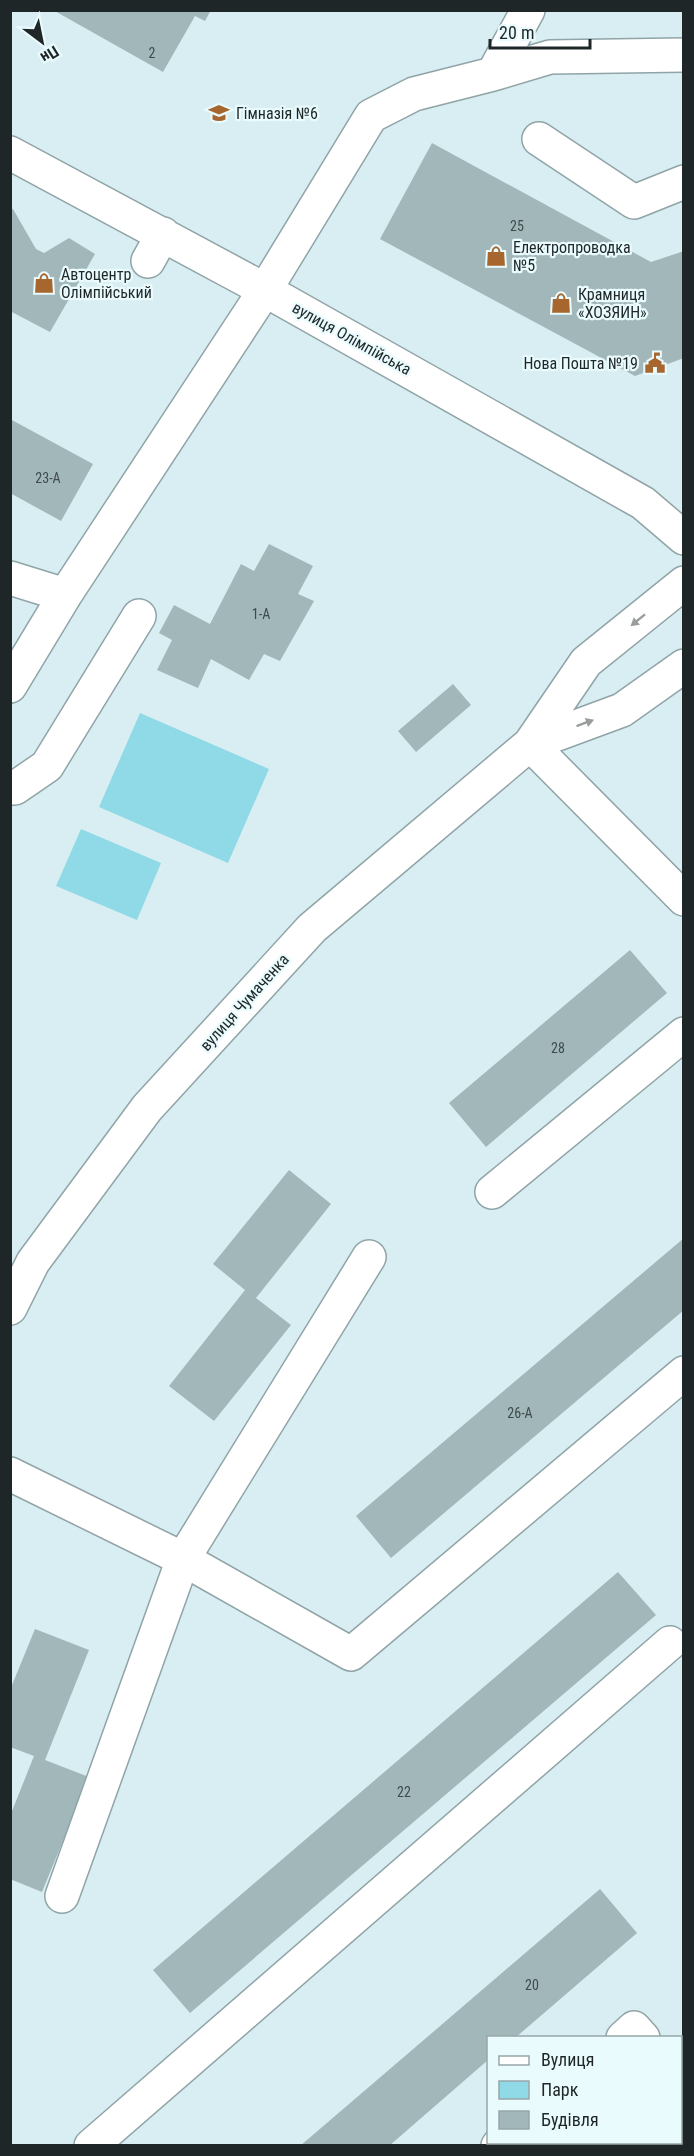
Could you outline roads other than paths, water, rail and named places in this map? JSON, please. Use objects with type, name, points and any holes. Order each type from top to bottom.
[{"type":"street","points":[[493,74],[528,10]]},
{"type":"street","points":[[10,686],[65,595],[265,290],[371,116],[414,94],[549,57],[684,55]]},
{"type":"street","points":[[539,138],[633,202],[684,182]]},
{"type":"street","name":"вулиця Олімпійська","points":[[10,153],[155,247],[265,290],[642,502],[684,538]]},
{"type":"street","points":[[10,578],[65,595]]},
{"type":"street","name":"вулиця Чумаченка","points":[[10,1308],[33,1263],[147,1108],[312,928],[530,744],[586,662],[684,583]]},
{"type":"street","points":[[10,787],[15,788],[47,766],[139,616]]},
{"type":"street","name":"вулиця Чумаченка","points":[[530,744],[622,710],[684,666]]},
{"type":"street","points":[[530,744],[684,900]]},
{"type":"street","points":[[492,1192],[684,1034]]},
{"type":"street","points":[[63,1896],[183,1559],[369,1257]]},
{"type":"street","points":[[10,1474],[183,1559],[351,1654],[684,1373]]},
{"type":"street","points":[[91,2145],[670,1643]]},
{"type":"street","points":[[623,2036],[634,2028],[642,2036]]},
{"type":"place","name":"Гімназія №6","points":[[219,113]]},
{"type":"place","name":"Електропроводка №5","points":[[496,256]]},
{"type":"place","name":"Автоцентр Олімпійський","points":[[44,283]]},
{"type":"place","name":"Крамниця «ХОЗЯИН»","points":[[561,303]]},
{"type":"place","name":"Нова Пошта №19","points":[[655,363]]}]
